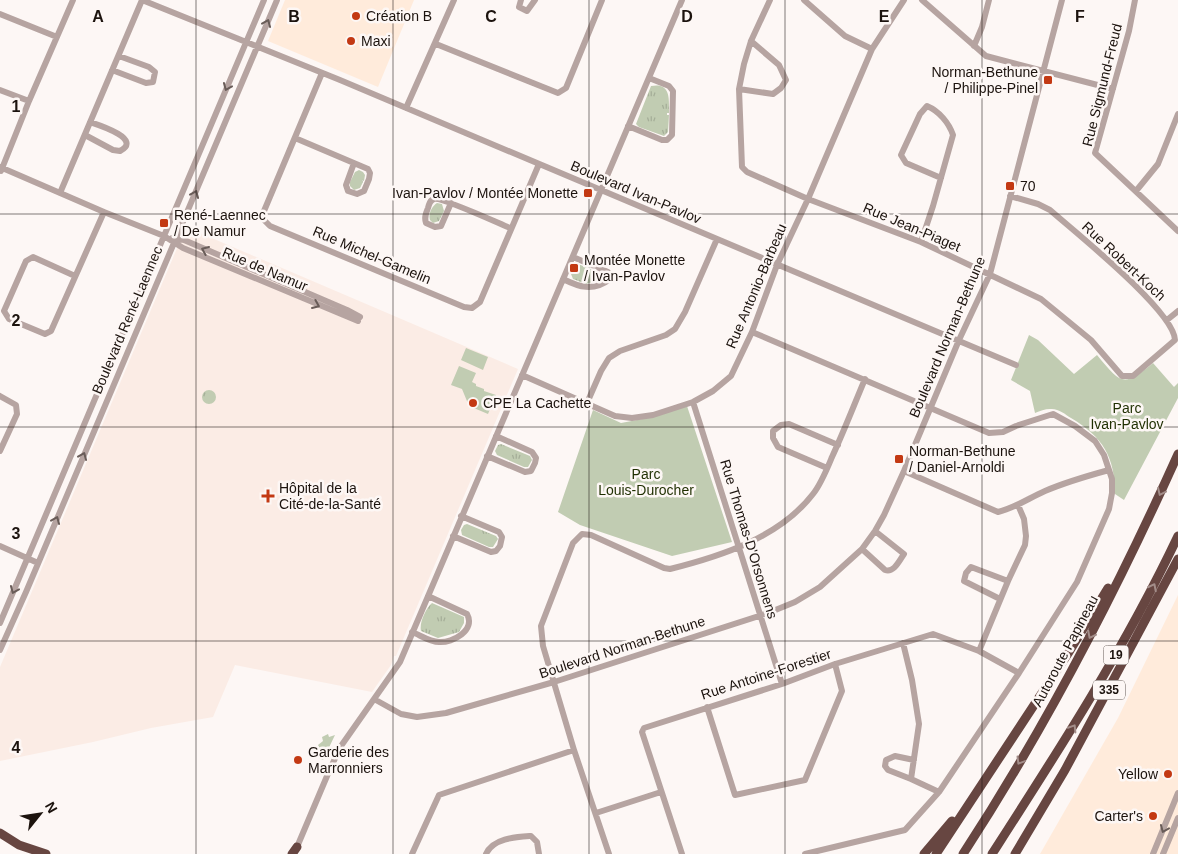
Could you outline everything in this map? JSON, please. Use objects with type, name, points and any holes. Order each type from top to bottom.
[{"type":"highway","name":"Autoroute Papineau","points":[[963,854],[1062,689],[1091,635],[1178,454]]},
{"type":"highway","points":[[936,854],[1073,646],[1143,529]]},
{"type":"highway","name":"19","points":[[992,854],[1111,665],[1178,536]]},
{"type":"highway","name":"335","points":[[1015,854],[1050,798],[1168,581],[1178,559]]},
{"type":"highway","points":[[1168,581],[1178,565]]},
{"type":"highway","points":[[924,854],[976,793]]},
{"type":"highway","points":[[1022,854],[1050,798]]},
{"type":"highway","points":[[0,833],[19,846],[46,854]]},
{"type":"street","points":[[1,169],[73,0]]},
{"type":"street","points":[[60,193],[142,0]]},
{"type":"street","name":"Boulevard Ivan-Pavlov","points":[[142,0],[406,108],[1016,365]]},
{"type":"street","name":"Boulevard René-Laennec","points":[[0,623],[264,0]]},
{"type":"street","name":"Boulevard René-Laennec","points":[[0,650],[277,0]]},
{"type":"street","points":[[406,108],[454,0]]},
{"type":"street","points":[[521,0],[519,8],[527,11],[535,0]]},
{"type":"street","points":[[436,44],[558,93],[566,88],[602,0]]},
{"type":"street","points":[[295,852],[336,755],[396,668],[682,0]]},
{"type":"street","name":"Rue Jean-Piaget","points":[[770,0],[751,42],[739,89],[742,167],[747,172],[808,199],[921,242],[1042,298],[1091,340],[1122,376]]},
{"type":"street","points":[[804,0],[845,36],[872,49]]},
{"type":"street","name":"Rue Antonio-Barbeau","points":[[522,375],[616,416],[632,418],[653,415],[693,402],[713,391],[731,376],[752,332],[777,265],[808,199],[872,49],[904,0]]},
{"type":"street","points":[[922,0],[986,56],[1113,89]]},
{"type":"street","points":[[974,46],[982,27],[989,0]]},
{"type":"street","name":"Boulevard Norman-Bethune","points":[[374,699],[401,714],[417,717],[446,713],[554,682],[760,616],[795,602],[820,587],[862,549],[875,531],[904,471],[959,340],[990,274],[1062,0]]},
{"type":"street","name":"Rue Sigmund-Freud","points":[[1135,0],[1129,31],[1095,153],[1178,231]]},
{"type":"street","points":[[0,14],[57,37]]},
{"type":"street","points":[[739,89],[773,94],[782,88],[786,80],[779,65],[751,42]]},
{"type":"street","points":[[112,70],[146,82],[153,82],[155,72],[149,67],[119,56]]},
{"type":"street","name":"Rue Michel-Gamelin","points":[[322,73],[263,212],[266,224],[282,231],[470,308],[475,306],[480,300],[539,164]]},
{"type":"street","points":[[628,126],[662,140],[667,140],[672,136],[673,91],[670,87],[649,78]]},
{"type":"street","points":[[0,90],[29,101]]},
{"type":"street","points":[[921,242],[941,178],[953,135],[950,126],[933,109],[927,106],[920,114],[901,155],[906,163],[941,178]]},
{"type":"street","points":[[1136,191],[1158,164],[1178,114]]},
{"type":"street","points":[[85,135],[113,150],[120,151],[124,149],[127,143],[126,139],[120,134],[90,122]]},
{"type":"street","points":[[295,138],[367,168],[370,174],[364,191],[357,194],[348,191],[346,185],[354,163]]},
{"type":"street","name":"Rue de Namur","points":[[1,169],[164,236],[175,241],[183,248],[286,292],[359,319]]},
{"type":"street","name":"Rue Robert-Koch","points":[[1010,196],[1038,204],[1050,210],[1137,287],[1167,320],[1175,335],[1175,340],[1133,376],[1122,376]]},
{"type":"street","points":[[451,203],[441,226],[434,227],[427,224],[425,216],[432,200],[438,199],[451,203],[510,228]]},
{"type":"street","points":[[74,276],[32,257],[26,261],[4,311],[9,319],[45,334],[51,331],[104,212]]},
{"type":"street","points":[[587,403],[601,370],[609,358],[620,351],[675,330],[685,312],[717,239]]},
{"type":"street","points":[[563,279],[585,288],[610,279],[608,272],[572,257]]},
{"type":"street","points":[[1167,320],[1178,311]]},
{"type":"street","points":[[752,332],[989,433],[1003,432],[1053,414],[1075,426],[1095,441],[1104,454],[1112,478],[1109,509],[1077,582],[1019,673],[939,792],[905,830],[805,854]]},
{"type":"street","points":[[609,854],[574,750],[544,646],[541,626],[573,543],[582,534],[591,535],[670,569],[740,546],[767,534],[792,518],[814,493],[838,444],[865,380]]},
{"type":"street","points":[[0,396],[16,406],[17,414],[0,451]]},
{"type":"street","name":"Rue Thomas-D'Orsonnens","points":[[693,402],[782,684]]},
{"type":"street","points":[[827,468],[778,447],[773,438],[774,431],[781,425],[789,424],[838,444]]},
{"type":"street","points":[[487,456],[526,472],[532,470],[536,463],[536,458],[532,452],[496,436]]},
{"type":"street","points":[[904,471],[998,512],[1018,505],[1027,499],[1065,483],[1109,470]]},
{"type":"street","points":[[979,651],[1024,545],[1026,536],[1024,519],[1018,505]]},
{"type":"street","points":[[453,536],[491,552],[496,551],[499,547],[502,539],[499,532],[462,516]]},
{"type":"street","points":[[862,549],[888,571],[892,570],[904,554],[875,531]]},
{"type":"street","points":[[0,546],[38,563]]},
{"type":"street","points":[[1000,599],[964,581],[966,573],[971,567],[1008,581]]},
{"type":"street","points":[[412,632],[439,642],[461,636],[466,630],[469,619],[467,614],[428,596]]},
{"type":"street","name":"Rue Antoine-Forestier","points":[[682,854],[642,732],[644,728],[782,684],[835,664],[933,634],[979,651],[1019,673]]},
{"type":"street","points":[[903,643],[912,680],[919,724],[911,779]]},
{"type":"street","points":[[707,707],[735,795],[805,780],[842,691],[835,664]]},
{"type":"street","points":[[412,854],[440,795],[574,750]]},
{"type":"street","points":[[914,760],[895,756],[886,760],[885,766],[888,770],[939,792]]},
{"type":"street","points":[[596,813],[661,792]]},
{"type":"street","points":[[1153,854],[1178,794]]},
{"type":"street","points":[[1163,854],[1178,818]]},
{"type":"street","points":[[486,854],[495,844],[511,838],[531,836],[537,842],[539,854]]},
{"type":"shaded area","points":[[285,0],[414,0],[378,87],[268,41]]},
{"type":"shaded area","name":"Hôpital de la Cité-de-la-Santé","points":[[186,227],[518,369],[396,656],[394,656],[391,665],[372,692],[235,665],[213,717],[151,728],[0,761],[0,667]]},
{"type":"shaded area","points":[[1178,595],[1178,854],[1040,854],[1118,718]]},
{"type":"green space","points":[[658,85],[668,93],[668,132],[664,136],[639,127],[636,124],[651,86]]},
{"type":"green space","points":[[359,170],[365,175],[364,181],[362,180],[360,188],[354,190],[350,186],[350,182],[355,172]]},
{"type":"green space","points":[[437,203],[442,204],[444,211],[439,221],[433,223],[430,220],[430,213]]},
{"type":"green space","points":[[578,264],[606,275],[606,277],[596,281],[595,278],[595,281],[586,284],[573,279],[572,270],[575,271],[576,268],[574,266]]},
{"type":"green space","name":"Parc Ivan-Pavlov","points":[[1029,335],[1038,340],[1074,374],[1097,355],[1117,377],[1128,379],[1153,363],[1174,387],[1178,383],[1178,398],[1124,500],[1115,494],[1113,469],[1110,459],[1099,441],[1082,425],[1059,410],[1048,409],[1035,413],[1030,391],[1011,380]]},
{"type":"green space","points":[[466,348],[488,357],[483,370],[461,360]]},
{"type":"green space","points":[[459,366],[476,373],[472,382],[476,386],[496,395],[488,414],[469,406],[462,389],[451,385]]},
{"type":"green space","points":[[206,390],[212,390],[216,397],[212,404],[206,404],[202,400],[202,394]]},
{"type":"green space","name":"Parc Louis-Durocher","points":[[687,406],[732,542],[672,556],[580,525],[558,512],[593,410],[621,423],[653,417]]},
{"type":"green space","points":[[501,444],[530,456],[532,460],[528,467],[497,455],[495,451],[498,445]]},
{"type":"green space","points":[[467,524],[496,536],[498,539],[493,547],[462,535],[461,530]]},
{"type":"green space","points":[[432,603],[464,617],[464,623],[459,632],[438,638],[421,631],[421,624],[427,608]]},
{"type":"green space","points":[[328,734],[329,737],[335,735],[323,760],[317,757],[318,745],[323,741],[322,737]]},
{"type":"place","name":"Création B","points":[[356,16]]},
{"type":"place","name":"Maxi","points":[[351,41]]},
{"type":"place","name":"Norman-Bethune / Philippe-Pinel","points":[[1048,80]]},
{"type":"place","name":"70","points":[[1010,186]]},
{"type":"place","name":"Ivan-Pavlov / Montée Monette","points":[[588,193]]},
{"type":"place","name":"René-Laennec / De Namur","points":[[164,223]]},
{"type":"place","name":"Montée Monette / Ivan-Pavlov","points":[[574,268]]},
{"type":"place","name":"CPE La Cachette","points":[[473,403]]},
{"type":"place","name":"Norman-Bethune / Daniel-Arnoldi","points":[[899,459]]},
{"type":"place","name":"Hôpital de la Cité-de-la-Santé","points":[[268,496]]},
{"type":"place","name":"Garderie des Marronniers","points":[[298,760]]},
{"type":"place","name":"Yellow","points":[[1168,774]]},
{"type":"place","name":"Carter's","points":[[1153,816]]}]
